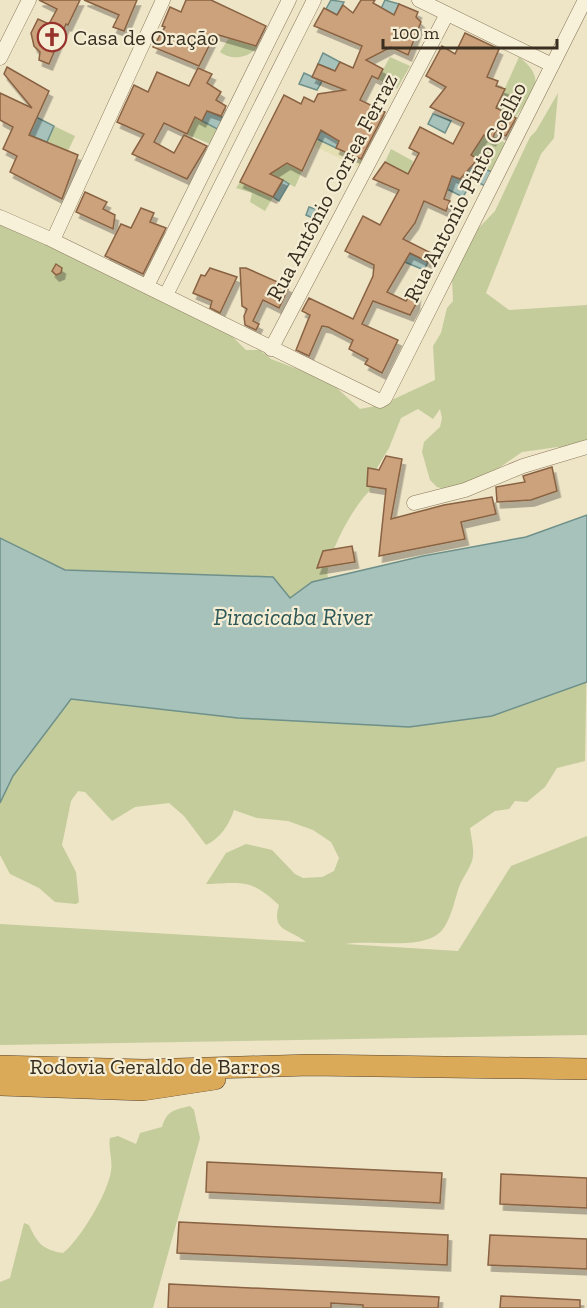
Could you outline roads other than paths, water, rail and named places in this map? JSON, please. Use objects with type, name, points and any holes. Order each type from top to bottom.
[{"type":"highway","name":"Rodovia Geraldo de Barros","points":[[0,1085],[143,1090],[310,1065]]},
{"type":"highway","name":"Rodovia Geraldo de Barros","points":[[0,1066],[144,1070],[310,1065],[587,1069]]},
{"type":"street","points":[[0,58],[29,0]]},
{"type":"street","points":[[53,240],[164,0]]},
{"type":"street","points":[[147,286],[290,0]]},
{"type":"street","points":[[166,295],[314,0]]},
{"type":"street","points":[[419,0],[552,65]]},
{"type":"street","name":"Rua Antonio Pinto Coelho","points":[[271,349],[380,401],[385,398],[585,0]]},
{"type":"street","name":"Rua Antônio Correa Ferraz","points":[[271,349],[447,14]]},
{"type":"street","points":[[0,217],[166,295],[271,349]]},
{"type":"street","points":[[414,503],[465,490],[523,466],[587,447]]},
{"type":"water","points":[[331,0],[344,2],[337,15],[326,9]]},
{"type":"water","points":[[385,0],[399,4],[386,34],[372,28]]},
{"type":"water","points":[[323,53],[340,62],[335,71],[318,64]]},
{"type":"water","points":[[304,73],[322,81],[317,90],[299,84]]},
{"type":"water","points":[[207,111],[229,120],[223,132],[202,121]]},
{"type":"water","points":[[433,114],[451,121],[445,133],[428,124]]},
{"type":"water","points":[[36,117],[54,126],[47,142],[29,135]]},
{"type":"water","points":[[321,131],[340,140],[336,148],[317,139]]},
{"type":"water","points":[[469,163],[492,172],[485,186],[464,175]]},
{"type":"water","points":[[451,176],[471,183],[463,197],[447,189]]},
{"type":"water","points":[[283,180],[289,184],[279,201],[273,197]]},
{"type":"water","points":[[309,207],[325,212],[325,217],[321,222],[306,215]]},
{"type":"water","points":[[409,253],[428,262],[424,270],[405,262]]},
{"type":"water","name":"Piracicaba River","points":[[587,515],[587,682],[492,716],[409,727],[238,718],[71,699],[13,776],[0,803],[0,538],[65,570],[273,577],[290,598],[312,582],[423,556],[526,537]]},
{"type":"place","name":"Casa de Oração","points":[[52,37]]}]
